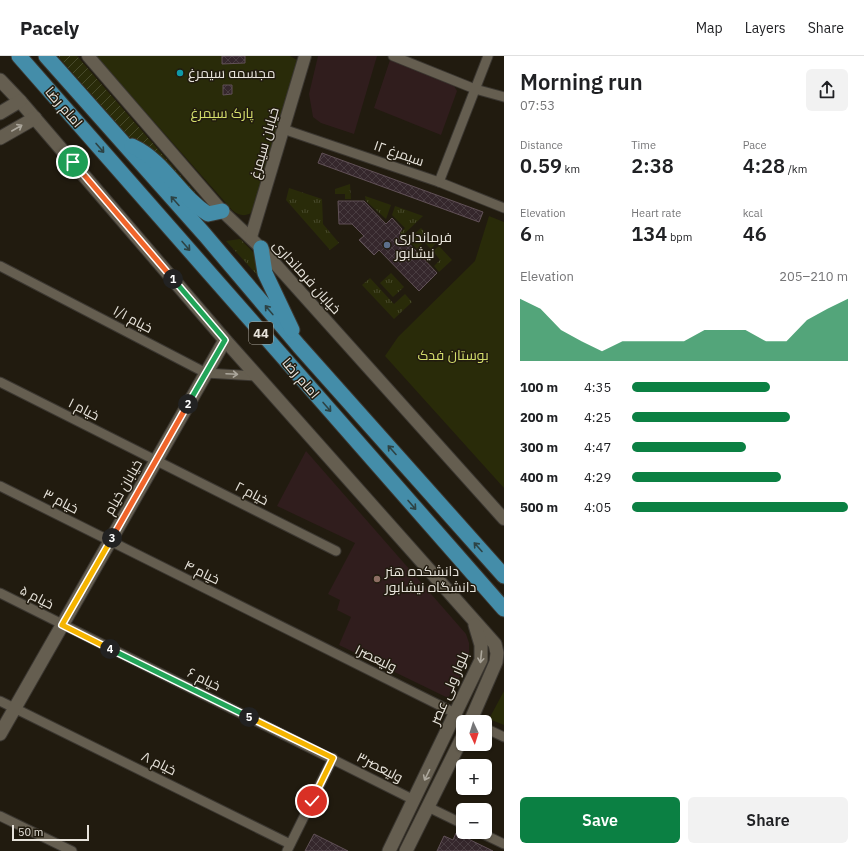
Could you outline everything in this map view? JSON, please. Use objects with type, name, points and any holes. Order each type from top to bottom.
[{"type":"highway","name":"امام رضا","points":[[19,56],[504,609]]},
{"type":"highway","name":"امام رضا","points":[[46,56],[205,235],[299,346],[501,573]]},
{"type":"highway","points":[[123,143],[146,153],[199,208],[208,214],[222,211]]},
{"type":"highway","points":[[256,243],[265,273],[299,346]]},
{"type":"highway","points":[[480,583],[504,617]]},
{"type":"main road","points":[[0,80],[35,118],[225,340],[495,644],[497,653],[491,674],[474,715]]},
{"type":"main road","points":[[0,113],[20,101]]},
{"type":"main road","points":[[0,138],[35,118]]},
{"type":"main road","name":"خیابان خیام","points":[[0,734],[225,340]]},
{"type":"main road","name":"بلوار ولی عصر","points":[[389,851],[482,660],[481,645],[473,619]]},
{"type":"main road","points":[[406,851],[456,750]]},
{"type":"street","name":"خیابان فرمانداری","points":[[88,56],[222,211],[256,243],[504,519]]},
{"type":"street","points":[[393,56],[475,89],[504,98]]},
{"type":"street","points":[[439,182],[488,56]]},
{"type":"street","name":"خیابان سیمرغ","points":[[256,243],[302,57]]},
{"type":"street","name":"سیمرغ ۱۲","points":[[283,129],[439,182],[504,208]]},
{"type":"street","name":"خیام ۱/۱","points":[[0,266],[47,289],[206,373]]},
{"type":"street","points":[[206,373],[257,376]]},
{"type":"street","name":"خیام ۱","points":[[0,382],[156,461]]},
{"type":"street","name":"خیام ۲","points":[[156,461],[336,551]]},
{"type":"street","name":"خیام ۳","points":[[0,486],[110,541]]},
{"type":"street","name":"خیام ۴","points":[[110,541],[282,627]]},
{"type":"street","name":"خیام ۵","points":[[0,594],[62,625]]},
{"type":"street","name":"خیام ۶","points":[[62,625],[333,758]]},
{"type":"street","name":"ولیعصر۱","points":[[282,627],[457,714]]},
{"type":"street","name":"خیام ۸","points":[[0,701],[289,847]]},
{"type":"street","points":[[492,731],[504,737]]},
{"type":"street","points":[[289,847],[333,758]]},
{"type":"street","name":"ولیعصر۳","points":[[333,758],[414,800]]},
{"type":"street","points":[[428,807],[456,821]]},
{"type":"street","points":[[0,816],[72,851]]},
{"type":"street","points":[[492,838],[504,844]]},
{"type":"shaded area","points":[[318,56],[377,56],[354,134],[321,123],[313,117],[309,94]]},
{"type":"shaded area","points":[[390,60],[453,84],[457,91],[441,135],[374,108]]},
{"type":"shaded area","name":"دانشکده هنر دانشگاه نیشابور","points":[[306,451],[466,634],[469,643],[469,654],[466,665],[448,698],[339,645],[351,617],[337,610],[340,600],[328,594],[355,543],[277,506]]},
{"type":"green space","points":[[58,56],[77,56],[201,199],[128,136]]},
{"type":"green space","name":"پارک سیمرغ","points":[[96,56],[290,56],[297,60],[255,205],[251,213],[241,215],[232,210]]},
{"type":"green space","points":[[350,184],[351,199],[345,199],[345,194],[335,194],[335,189]]},
{"type":"green space","points":[[289,188],[322,199],[323,224],[339,243],[330,250],[286,200]]},
{"type":"green space","points":[[365,196],[391,205],[386,219],[366,201]]},
{"type":"green space","points":[[395,206],[423,216],[403,235],[400,233],[405,228],[392,215]]},
{"type":"green space","name":"بوستان فدک","points":[[489,216],[504,222],[504,488],[385,356],[398,337],[475,261]]},
{"type":"green space","points":[[421,228],[436,243],[431,249],[424,242],[417,249],[408,240]]},
{"type":"green space","points":[[240,239],[256,255],[259,277],[226,241]]},
{"type":"green space","points":[[439,246],[452,260],[439,272],[434,266],[440,260],[433,251]]},
{"type":"green space","points":[[391,273],[404,287],[393,297],[380,283]]},
{"type":"green space","points":[[370,278],[394,304],[405,294],[412,302],[394,319],[362,285]]},
{"type":"green space","points":[[504,691],[504,725],[492,720],[491,715]]},
{"type":"building","points":[[222,56],[245,56],[245,63],[222,64]]},
{"type":"building","points":[[223,85],[232,85],[232,94],[223,95]]},
{"type":"building","points":[[322,153],[483,212],[479,222],[318,163]]},
{"type":"building","name":"فرمانداری نیشابور","points":[[338,201],[364,201],[386,224],[392,218],[402,229],[399,233],[437,273],[419,291],[379,250],[374,255],[359,240],[364,236],[352,224],[339,224]]},
{"type":"building","points":[[456,833],[456,839],[468,839],[493,851],[437,851],[444,836],[453,840]]},
{"type":"building","points":[[314,834],[348,851],[305,851]]},
{"type":"place","name":"مجسمه سیمرغ","points":[[180,73]]},
{"type":"place","name":"فرمانداری نیشابور","points":[[387,245]]},
{"type":"place","name":"دانشکده هنر دانشگاه نیشابور","points":[[377,579]]},
{"type":"route","points":[[73,162],[225,340],[62,625],[333,758],[312,801]]}]
